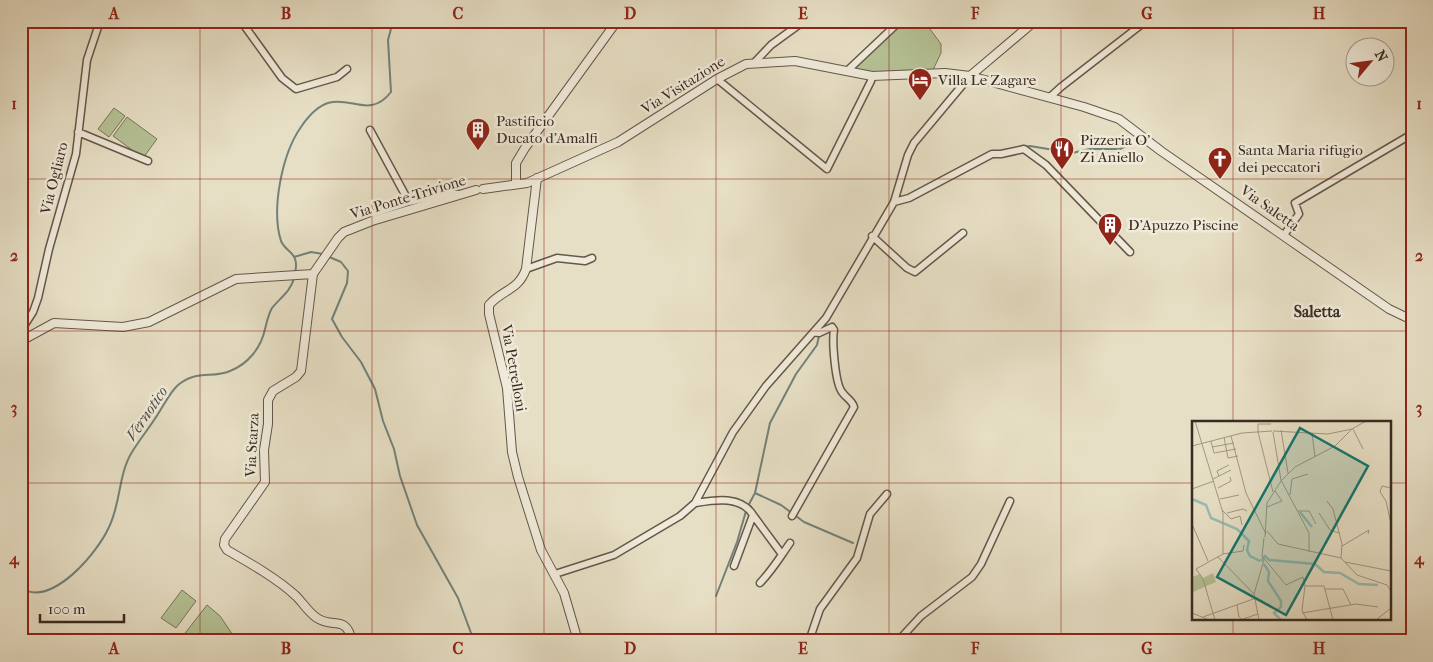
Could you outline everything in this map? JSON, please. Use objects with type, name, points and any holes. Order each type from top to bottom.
[{"type":"street","name":"Via Ogliaro","points":[[22,340],[24,326],[33,312],[38,298],[49,249],[76,154],[87,60],[100,21]]},
{"type":"street","points":[[242,21],[282,78],[296,89],[337,77],[347,69]]},
{"type":"street","points":[[516,183],[516,163],[525,148],[617,21]]},
{"type":"street","points":[[754,63],[771,44],[804,21]]},
{"type":"street","points":[[847,71],[900,21]]},
{"type":"street","points":[[578,641],[564,592],[555,574],[614,555],[680,516],[695,503],[733,432],[766,386],[819,332],[875,238],[894,202],[908,155],[914,143],[970,76],[1035,21]]},
{"type":"street","points":[[1050,97],[1061,86],[1146,21]]},
{"type":"street","name":"Via Visitazione","points":[[516,183],[527,182],[537,178],[618,142],[717,79],[746,64],[795,61],[872,76],[946,73],[970,76]]},
{"type":"street","points":[[717,79],[827,169],[872,76]]},
{"type":"street","name":"Via Saletta","points":[[970,76],[1050,97],[1125,122],[1161,151],[1389,309],[1412,320]]},
{"type":"street","points":[[370,130],[409,202]]},
{"type":"street","points":[[78,132],[148,161]]},
{"type":"street","points":[[1284,235],[1299,214],[1295,203],[1412,134]]},
{"type":"street","points":[[894,202],[909,198],[992,154],[1002,154],[1024,149],[1046,165],[1130,252]]},
{"type":"street","points":[[537,178],[526,269],[557,258],[585,262],[592,258]]},
{"type":"street","name":"Via Ponte Trivione","points":[[313,274],[344,232],[425,204],[516,183]]},
{"type":"street","points":[[373,214],[409,202],[449,193],[464,195]]},
{"type":"street","points":[[875,238],[907,268],[916,272],[963,233]]},
{"type":"street","name":"Via Petrelloni","points":[[526,269],[520,282],[495,298],[489,305],[489,314],[507,388],[512,452],[518,476],[541,550],[555,574]]},
{"type":"street","points":[[22,340],[54,323],[123,327],[149,322],[236,279],[313,274]]},
{"type":"street","name":"Via Starza","points":[[313,274],[301,371],[296,377],[273,391],[268,400],[268,424],[264,450],[265,482],[226,537],[224,545],[228,550],[295,595],[318,619],[346,626],[350,630],[352,641]]},
{"type":"street","points":[[792,516],[854,407],[853,402],[841,391],[832,339],[834,330],[832,327],[819,332]]},
{"type":"street","points":[[808,641],[820,609],[858,558],[870,514],[887,494]]},
{"type":"street","points":[[695,503],[714,500],[738,502],[747,507],[781,553]]},
{"type":"street","points":[[898,641],[921,616],[972,577],[982,563],[1010,501]]},
{"type":"street","points":[[734,566],[753,515]]},
{"type":"street","points":[[760,583],[780,561],[781,553],[790,543]]},
{"type":"green space","points":[[905,21],[924,21],[941,44],[941,53],[933,70],[873,73],[853,69]]},
{"type":"green space","points":[[114,108],[125,116],[109,137],[98,129]]},
{"type":"green space","points":[[127,117],[157,139],[143,158],[113,136]]},
{"type":"green space","points":[[182,590],[196,601],[176,628],[161,618]]},
{"type":"green space","points":[[207,605],[220,616],[237,641],[179,641]]},
{"type":"waterway","points":[[295,273],[296,261],[281,241],[277,213],[280,182],[288,152],[294,138],[314,111],[327,104],[338,102],[370,105],[380,102],[391,92],[388,40],[393,21]]},
{"type":"waterway","points":[[1008,150],[1030,146],[1072,153],[1090,149],[1120,149],[1138,140]]},
{"type":"waterway","points":[[294,257],[311,252],[323,254]]},
{"type":"waterway","points":[[327,256],[341,262],[348,271],[347,283],[332,319],[342,337],[361,362],[375,389],[383,421],[394,449],[400,476],[417,525],[458,598],[474,641]]},
{"type":"waterway","name":"Vernotico","points":[[21,588],[33,592],[46,590],[60,584],[84,563],[103,538],[113,518],[127,461],[172,392],[177,386],[191,378],[230,371],[248,360],[260,343],[272,308],[288,291],[294,278]]},
{"type":"waterway","points":[[748,506],[755,493],[770,423],[796,374],[817,345],[819,336]]},
{"type":"waterway","points":[[755,493],[781,505],[804,522],[853,543]]},
{"type":"waterway","points":[[716,596],[737,542],[746,511]]},
{"type":"place","name":"Villa Le Zagare","points":[[920,101]]},
{"type":"place","name":"Pastificio Ducato d'Amalfi","points":[[478,151]]},
{"type":"place","name":"Pizzeria O' Zi Aniello","points":[[1062,170]]},
{"type":"place","name":"Santa Maria rifugio dei peccatori","points":[[1220,180]]},
{"type":"place","name":"D'Apuzzo Piscine","points":[[1110,246]]},
{"type":"district","name":"Saletta","points":[[1317,311]]}]
